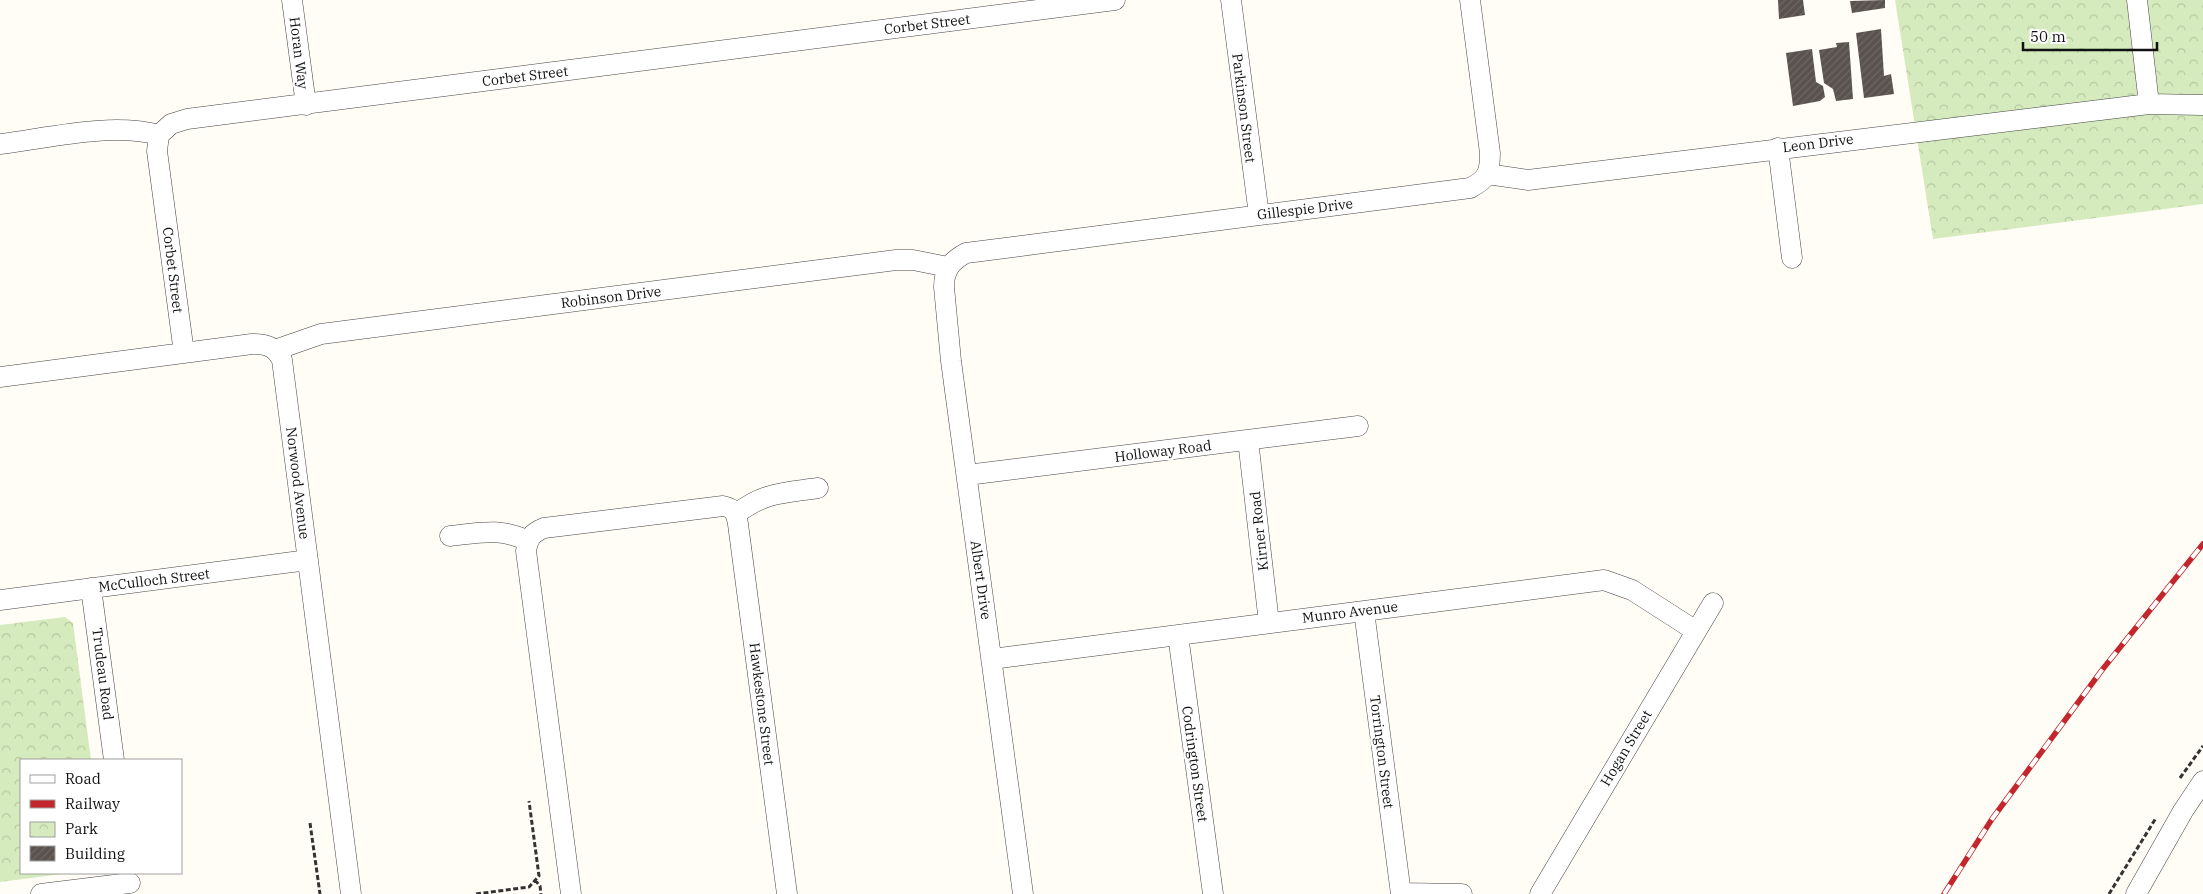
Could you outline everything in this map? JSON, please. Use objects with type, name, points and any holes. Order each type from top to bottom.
[{"type":"street","name":"Horan Way","points":[[292,0],[306,105]]},
{"type":"street","name":"Corbet Street","points":[[184,353],[157,151],[159,135],[171,124],[187,120],[1115,0]]},
{"type":"street","name":"Parkinson Street","points":[[1231,0],[1259,215]]},
{"type":"street","points":[[1470,0],[1490,153],[1487,174]]},
{"type":"street","points":[[2136,0],[2149,104]]},
{"type":"street","name":"Leon Drive","points":[[1487,174],[1528,180],[2149,104],[2203,105]]},
{"type":"street","points":[[0,144],[116,129],[139,129],[159,135]]},
{"type":"street","points":[[1778,148],[1792,258]]},
{"type":"street","name":"Gillespie Drive","points":[[948,267],[956,258],[966,253],[1470,188],[1482,182],[1487,174]]},
{"type":"street","name":"Robinson Drive","points":[[275,350],[321,334],[896,260],[913,260],[948,267]]},
{"type":"street","name":"Albert Drive","points":[[948,267],[944,277],[944,287],[1023,894]]},
{"type":"street","points":[[0,377],[252,344],[266,344],[275,350]]},
{"type":"street","name":"Norwood Avenue","points":[[275,350],[282,360],[351,894]]},
{"type":"street","name":"Holloway Road","points":[[967,475],[1358,426]]},
{"type":"street","name":"Kirner Road","points":[[1248,440],[1269,623]]},
{"type":"street","points":[[571,894],[526,551],[528,541],[537,531],[563,526],[716,506],[731,507],[736,514],[751,503],[766,496],[818,488]]},
{"type":"street","name":"Hawkestone Street","points":[[736,514],[787,894]]},
{"type":"street","points":[[450,536],[496,531],[514,534],[528,541]]},
{"type":"street","name":"McCulloch Street","points":[[0,600],[308,560]]},
{"type":"street","name":"Munro Avenue","points":[[992,659],[1604,580],[1632,590],[1696,630]]},
{"type":"street","name":"Trudeau Road","points":[[91,588],[114,759]]},
{"type":"street","name":"Hogan Street","points":[[1540,894],[1713,603]]},
{"type":"street","name":"Torrington Street","points":[[1364,611],[1401,894]]},
{"type":"street","name":"Codrington Street","points":[[1178,634],[1213,894]]},
{"type":"street","points":[[2136,894],[2183,811],[2203,781]]},
{"type":"street","points":[[41,894],[130,883]]},
{"type":"street","points":[[1401,894],[1462,894]]},
{"type":"path","points":[[476,894],[529,887],[539,876],[529,801]]},
{"type":"path","points":[[310,823],[320,894]]},
{"type":"path","points":[[535,880],[540,886],[541,894]]},
{"type":"green space","points":[[1895,0],[2203,0],[2203,204],[1933,239]]},
{"type":"green space","points":[[65,617],[73,623],[91,759],[20,759],[20,874],[62,874],[0,882],[0,625]]},
{"type":"building","points":[[1778,0],[1803,0],[1805,15],[1779,19]]},
{"type":"building","points":[[1885,0],[1885,8],[1852,13],[1850,1]]},
{"type":"building","points":[[1881,29],[1884,76],[1891,74],[1894,94],[1864,98],[1856,33]]},
{"type":"building","points":[[1849,42],[1853,99],[1836,101],[1833,89],[1824,83],[1819,50],[1837,47],[1836,43]]},
{"type":"building","points":[[1812,49],[1816,82],[1823,86],[1825,97],[1820,101],[1793,106],[1786,53]]},
{"type":"railway","points":[[1944,894],[1992,819],[2102,670],[2203,544]]}]
